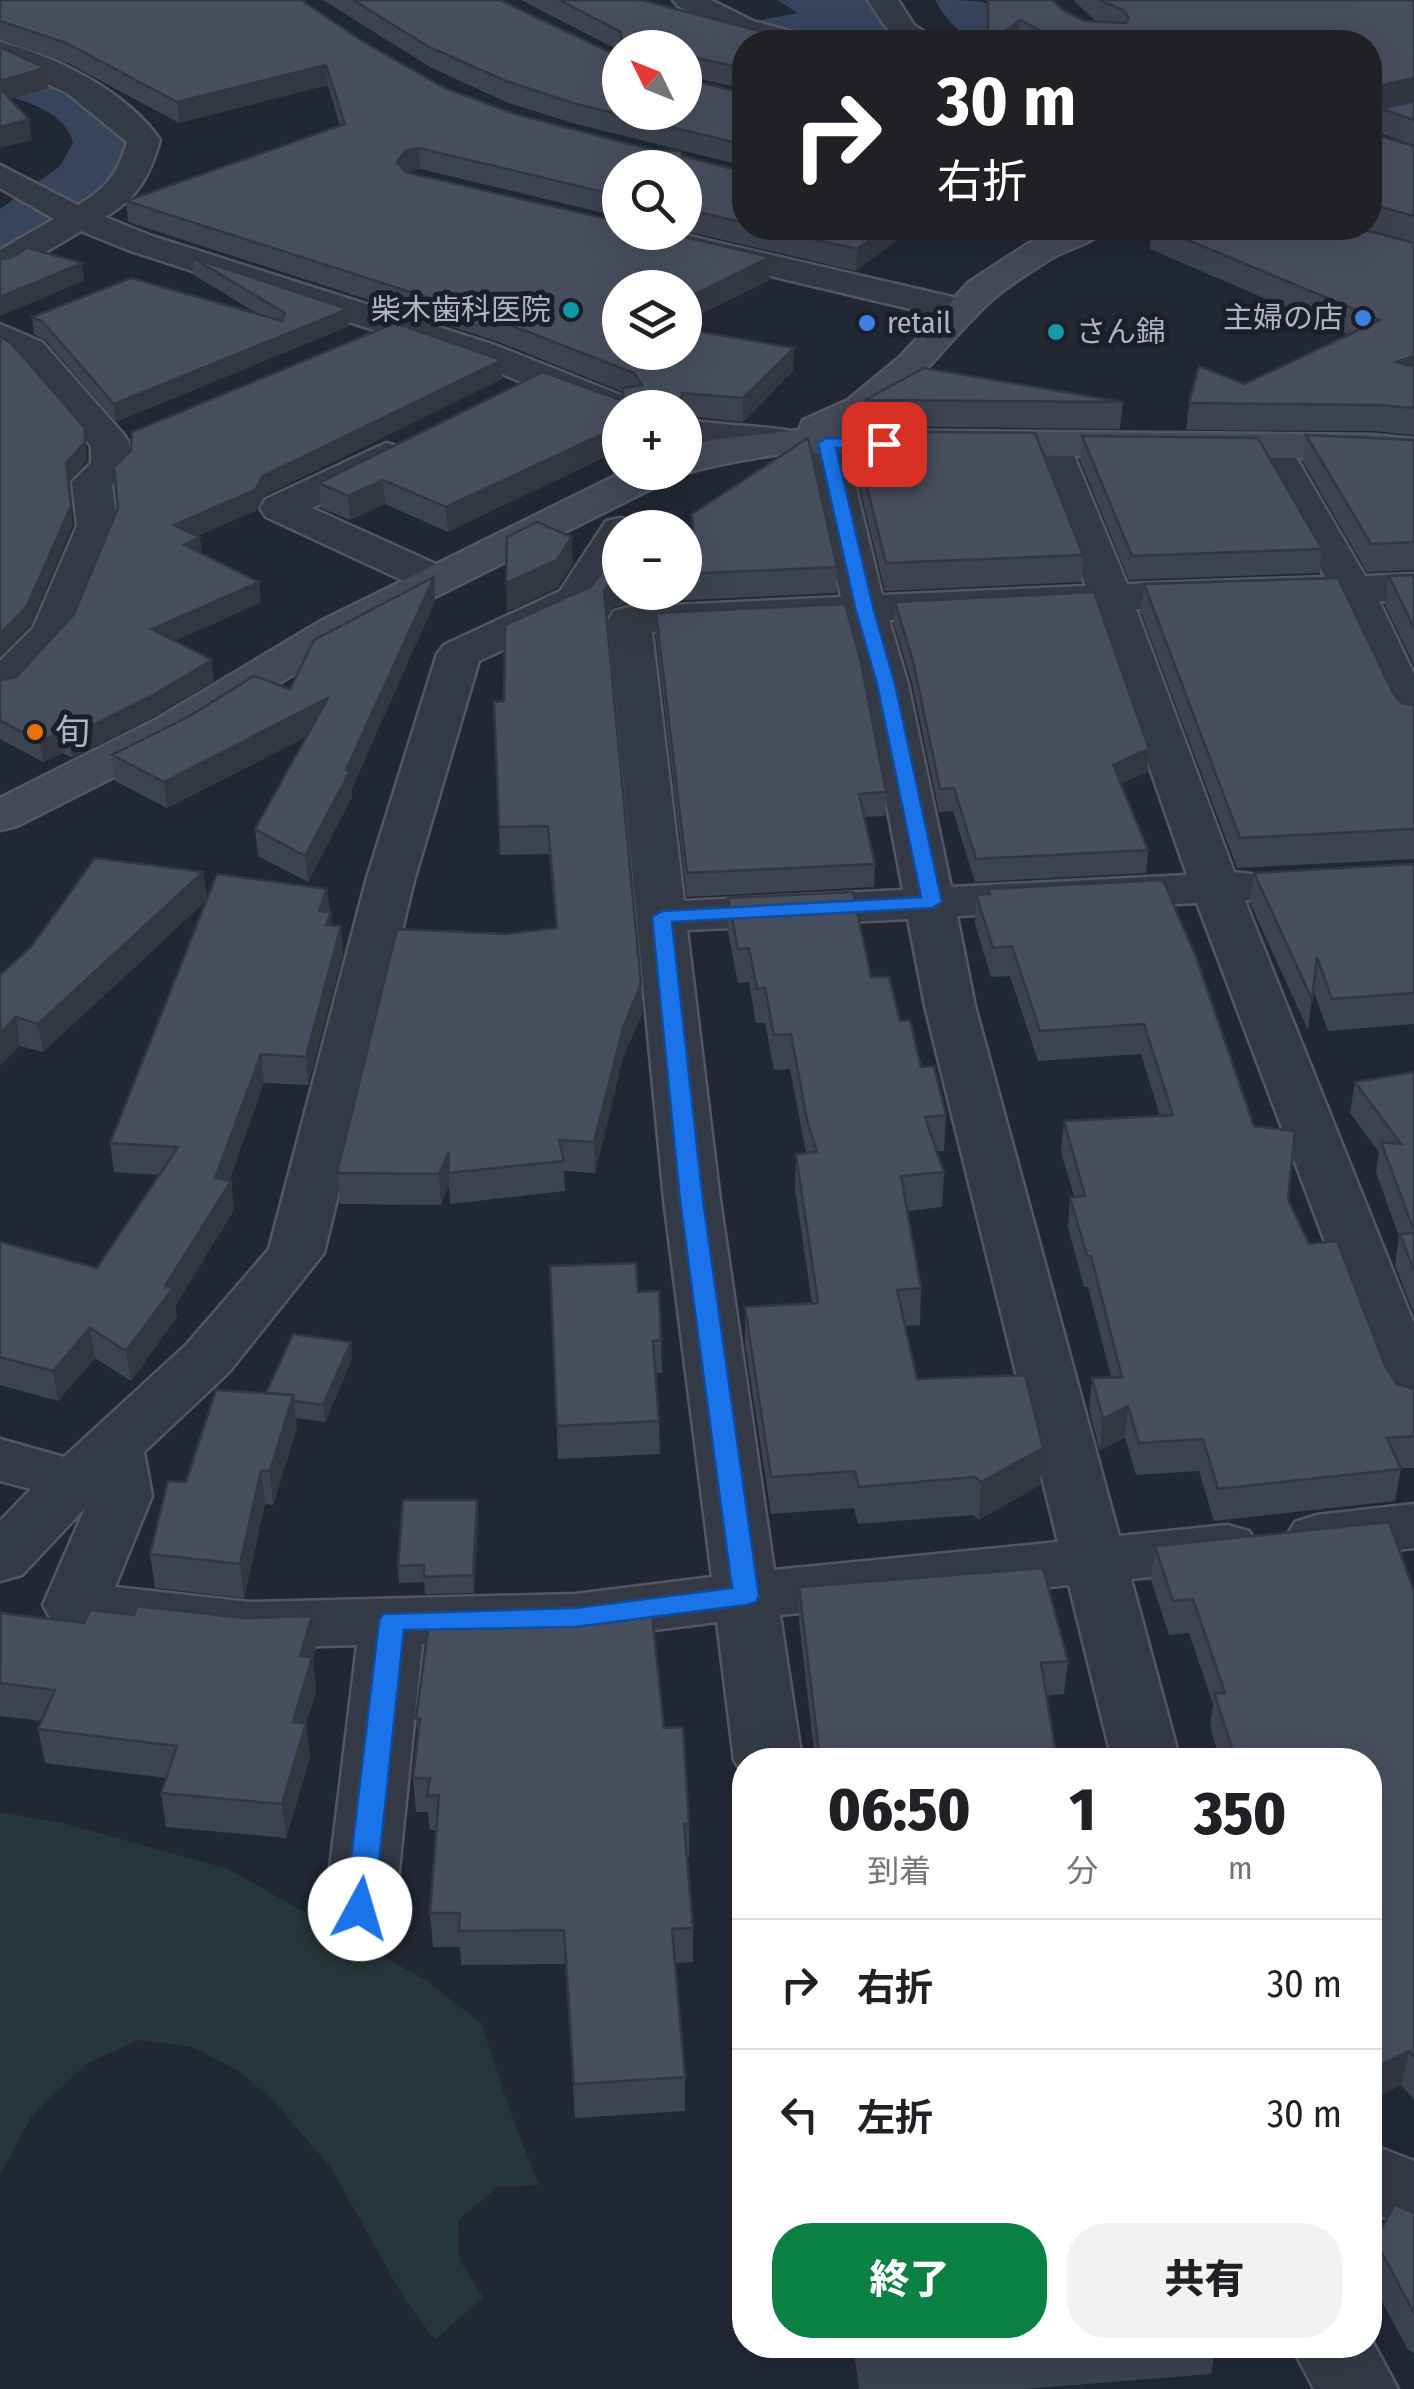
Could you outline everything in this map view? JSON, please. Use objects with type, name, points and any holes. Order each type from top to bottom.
[{"type":"street","points":[[688,0],[753,30]]},
{"type":"street","points":[[883,0],[902,30]]},
{"type":"street","points":[[0,50],[57,74],[112,106],[144,140],[134,175],[110,200],[0,265]]},
{"type":"street","points":[[1382,119],[1414,112]]},
{"type":"street","points":[[11,181],[76,217],[185,258],[393,325],[602,401]]},
{"type":"street","points":[[702,455],[807,442],[861,408],[914,364],[982,290],[1062,240]]},
{"type":"street","points":[[702,250],[961,310]]},
{"type":"street","points":[[130,280],[185,258]]},
{"type":"street","points":[[0,332],[37,316]]},
{"type":"street","points":[[340,347],[393,325]]},
{"type":"street","points":[[0,332],[28,350],[93,428],[128,436],[112,466],[92,482],[97,526],[52,633],[0,686]]},
{"type":"street","points":[[491,404],[543,377]]},
{"type":"street","points":[[702,434],[807,442],[1414,452]]},
{"type":"street","points":[[421,438],[280,508],[434,578]]},
{"type":"street","points":[[807,442],[886,684],[950,1006],[1143,1748]]},
{"type":"street","points":[[1051,446],[1111,597],[1216,889],[1414,1398]]},
{"type":"street","points":[[1271,447],[1352,589],[1414,720]]},
{"type":"street","points":[[0,816],[173,729],[336,630],[434,578],[618,490]]},
{"type":"street","points":[[0,1559],[208,1358],[296,1253],[390,881],[459,654],[576,600],[602,559]]},
{"type":"street","points":[[766,1748],[692,1200],[629,620],[1111,597],[1414,588]]},
{"type":"street","points":[[662,917],[1298,883]]},
{"type":"street","points":[[0,1460],[94,1465],[120,1496],[75,1604],[250,1625],[575,1617],[1414,1526]]},
{"type":"street","points":[[360,1909],[392,1621]]},
{"type":"street","points":[[1382,2181],[1414,2196]]},
{"type":"street","points":[[1340,2358],[1358,2389]]},
{"type":"shaded area","points":[[0,1812],[59,1822],[228,1869],[427,1981],[481,2023],[539,2185],[498,2187],[458,2220],[460,2261],[483,2297],[435,2340],[404,2298],[331,2168],[277,2105],[241,2072],[192,2047],[138,2040],[86,2064],[31,2117],[0,2175]]},
{"type":"water","points":[[777,0],[870,0],[886,30],[785,30],[760,24],[760,20],[798,13]]},
{"type":"building","points":[[0,0],[301,0],[362,41],[445,88],[515,114],[653,150],[602,150],[602,192],[419,148],[405,151],[397,162],[405,172],[602,218],[602,250],[702,250],[702,241],[770,257],[702,291],[702,270],[602,270],[602,361],[495,319],[126,201],[345,124],[326,65],[177,102],[66,43],[0,21]]},
{"type":"building","points":[[353,0],[500,0],[602,48],[602,110],[506,81],[429,47]]},
{"type":"building","points":[[559,0],[641,0],[755,30],[732,30],[732,66],[702,59],[702,30],[617,30]]},
{"type":"building","points":[[988,0],[1052,0],[1085,21],[1126,23],[1129,18],[1123,10],[1100,0],[1414,0],[1414,78],[1382,85],[1382,30],[1040,30],[1020,20],[1007,30],[988,30]]},
{"type":"building","points":[[0,47],[45,68],[0,81]]},
{"type":"building","points":[[702,83],[732,90],[732,142],[683,130],[702,130]]},
{"type":"building","points":[[0,89],[29,119],[0,127]]},
{"type":"building","points":[[1414,101],[1414,120],[1382,109]]},
{"type":"building","points":[[1382,137],[1414,146],[1414,216],[1382,207]]},
{"type":"building","points":[[702,161],[732,169],[732,220],[702,213]]},
{"type":"building","points":[[1382,235],[1414,243],[1414,356],[1396,362],[1414,367],[1414,408],[1189,403],[1199,366],[1244,384],[1380,320],[1188,240],[1382,240]]},
{"type":"building","points":[[817,240],[869,240],[857,249]]},
{"type":"building","points":[[28,248],[82,263],[0,297],[0,259]]},
{"type":"building","points":[[193,258],[348,309],[114,404],[43,322],[32,317],[131,278],[282,321],[285,313]]},
{"type":"building","points":[[395,323],[502,360],[263,476],[255,490],[174,525],[200,537],[184,545],[259,582],[152,629],[212,660],[69,737],[60,732],[40,742],[0,720],[0,680],[16,677],[74,614],[118,508],[114,467],[131,450],[132,432]]},
{"type":"building","points":[[702,332],[794,348],[743,398],[702,395],[702,390],[623,390],[642,385],[634,373],[626,370],[702,370]]},
{"type":"building","points":[[0,336],[11,343],[85,428],[85,442],[66,463],[71,506],[27,606],[0,634]]},
{"type":"building","points":[[924,368],[1123,402],[865,400]]},
{"type":"building","points":[[543,372],[602,393],[602,434],[446,507],[383,480],[348,496],[319,483]]},
{"type":"building","points":[[853,431],[1035,433],[1083,555],[886,563]]},
{"type":"building","points":[[1306,435],[1414,440],[1414,542],[1371,544]]},
{"type":"building","points":[[1082,436],[1258,438],[1322,549],[1132,556]]},
{"type":"building","points":[[808,438],[837,567],[702,573],[702,510],[698,510]]},
{"type":"building","points":[[537,522],[572,537],[557,560],[506,583],[507,537]]},
{"type":"building","points":[[602,571],[602,610],[606,610],[641,984],[623,1028],[594,1142],[559,1140],[564,1161],[448,1173],[449,1152],[439,1174],[337,1173],[397,929],[506,934],[557,928],[548,826],[499,827],[494,702],[504,701],[505,625],[592,586]]},
{"type":"building","points":[[1414,575],[1414,628],[1389,576]]},
{"type":"building","points":[[434,577],[346,770],[350,771],[305,856],[255,829],[328,698],[164,782],[112,755],[188,717],[254,676],[290,689],[314,640]]},
{"type":"building","points":[[1338,578],[1393,693],[1402,703],[1414,705],[1414,829],[1240,838],[1144,584]]},
{"type":"building","points":[[1094,592],[1149,749],[1113,765],[1148,850],[976,859],[954,788],[940,789],[913,661],[895,602]]},
{"type":"building","points":[[845,604],[861,662],[886,792],[859,794],[875,864],[687,873],[656,613]]},
{"type":"building","points":[[95,858],[203,872],[38,1024],[16,1017],[0,1033],[0,975],[31,947]]},
{"type":"building","points":[[1414,864],[1414,993],[1332,999],[1317,957],[1312,999],[1254,873]]},
{"type":"building","points":[[217,874],[327,889],[319,911],[331,912],[326,925],[341,926],[306,1057],[261,1054],[215,1178],[231,1181],[165,1286],[173,1288],[126,1351],[90,1328],[53,1371],[0,1357],[0,1242],[97,1268],[178,1147],[110,1143]]},
{"type":"building","points":[[1163,880],[1196,957],[1254,1126],[1295,1131],[1288,1199],[1309,1244],[1337,1241],[1386,1368],[1397,1384],[1414,1389],[1414,1436],[1387,1438],[1401,1469],[1218,1489],[1203,1439],[1139,1443],[1128,1406],[1103,1419],[1092,1378],[1122,1377],[1091,1256],[1087,1256],[1070,1197],[1085,1196],[1064,1121],[1173,1115],[1144,1024],[1040,1031],[1012,946],[993,948],[976,895],[990,894],[988,889]]},
{"type":"building","points":[[853,892],[871,977],[889,977],[900,1021],[910,1020],[921,1067],[934,1066],[946,1115],[925,1117],[944,1172],[901,1176],[921,1288],[897,1290],[917,1379],[1025,1375],[1043,1448],[981,1482],[975,1477],[859,1487],[855,1471],[771,1477],[745,1307],[818,1303],[796,1154],[817,1152],[791,1034],[774,1035],[765,988],[757,989],[749,948],[738,949],[728,898]]},
{"type":"building","points":[[1414,1072],[1414,1231],[1381,1142],[1401,1144],[1355,1082]]},
{"type":"building","points":[[1414,1233],[1414,1270],[1400,1234]]},
{"type":"building","points":[[636,1263],[638,1292],[659,1291],[661,1340],[653,1341],[659,1421],[557,1426],[550,1266]]},
{"type":"building","points":[[293,1334],[351,1342],[323,1405],[294,1401],[293,1395],[266,1393]]},
{"type":"building","points":[[216,1390],[293,1395],[270,1471],[261,1471],[240,1564],[150,1554],[168,1481],[186,1482]]},
{"type":"building","points":[[403,1500],[477,1500],[473,1575],[424,1577],[424,1565],[398,1566]]},
{"type":"building","points":[[1389,1522],[1414,1591],[1414,2057],[1409,2051],[1382,2064],[1382,1748],[1232,1748],[1214,1693],[1225,1693],[1193,1599],[1173,1601],[1155,1546]]},
{"type":"building","points":[[1043,1568],[1068,1661],[1041,1663],[1055,1748],[819,1748],[799,1587]]},
{"type":"building","points":[[651,1605],[664,1728],[683,1727],[689,1824],[684,1824],[693,1928],[672,1929],[685,2077],[574,2084],[564,1930],[459,1931],[460,1913],[430,1913],[439,1795],[427,1796],[430,1778],[413,1778],[420,1719],[416,1718],[430,1616],[565,1619],[564,1610]]},
{"type":"building","points":[[137,1606],[245,1618],[312,1616],[300,1656],[312,1657],[293,1722],[306,1723],[282,1804],[161,1793],[177,1746],[38,1729],[55,1690],[0,1683],[1,1613],[84,1623],[90,1610],[134,1615]]},
{"type":"building","points":[[1395,2204],[1414,2213],[1414,2313],[1382,2253],[1382,2227]]},
{"type":"waterway","points":[[964,0],[997,30]]},
{"type":"waterway","points":[[0,73],[80,105],[100,123],[105,143],[99,162],[83,180],[0,239]]},
{"type":"place","name":"柴木歯科医院","points":[[571,310]]},
{"type":"place","name":"主婦の店","points":[[1363,318]]},
{"type":"place","name":"retail","points":[[867,323]]},
{"type":"place","name":"さん錦","points":[[1056,332]]},
{"type":"place","name":"旬","points":[[35,732]]},
{"type":"route","points":[[360,1909],[392,1621],[575,1617],[746,1596],[692,1200],[662,917],[932,902],[886,684],[826,443],[884,444]]}]
